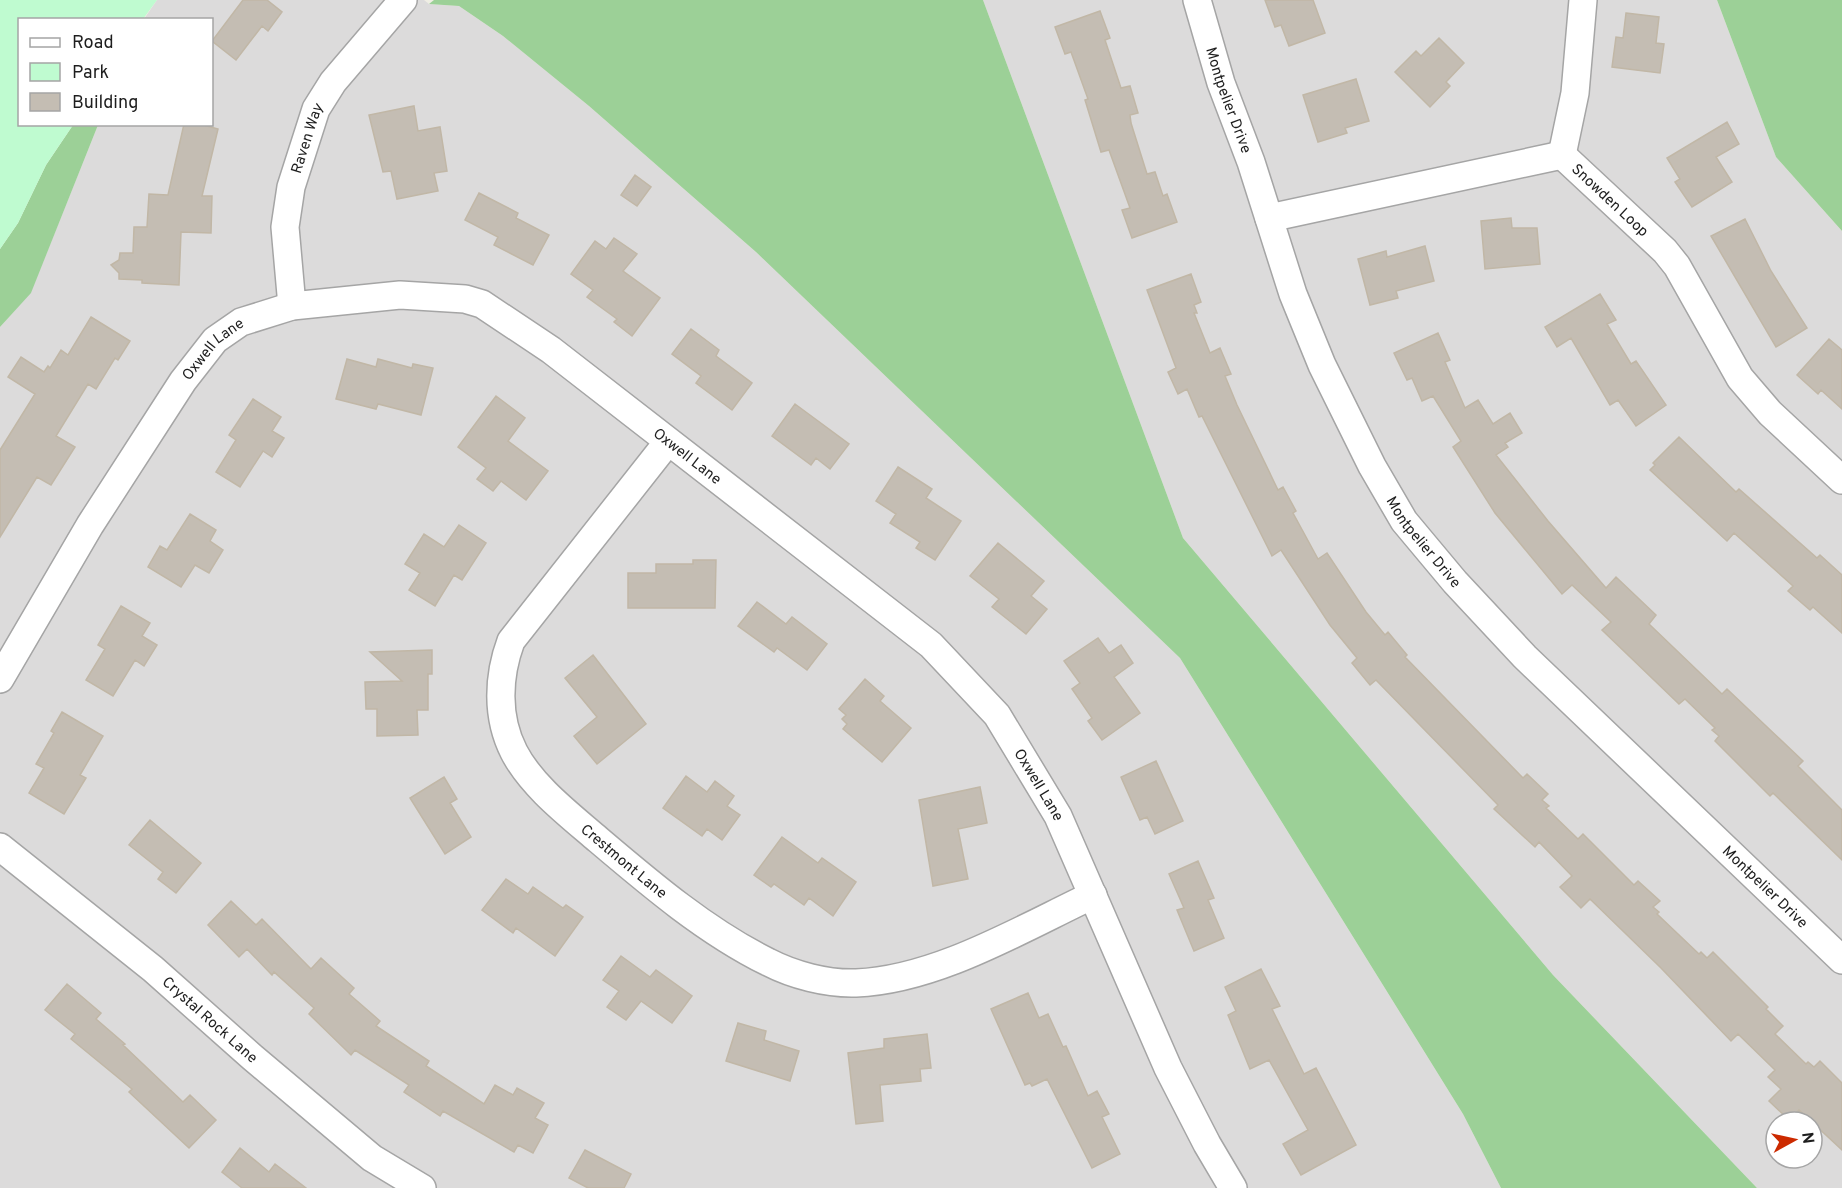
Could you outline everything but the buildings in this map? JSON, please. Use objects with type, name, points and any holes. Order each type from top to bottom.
[{"type":"street","name":"Raven Way","points":[[292,306],[285,227],[291,187],[308,131],[316,109],[333,82],[403,0]]},
{"type":"street","name":"Montpelier Drive","points":[[1197,0],[1221,83],[1269,218],[1293,294],[1322,365],[1372,466],[1404,520],[1455,582],[1525,657],[1842,960]]},
{"type":"street","points":[[1562,155],[1575,93],[1583,0]]},
{"type":"street","name":"Snowden Loop","points":[[1269,218],[1562,155],[1665,251],[1677,266],[1740,378],[1770,413],[1842,480]]},
{"type":"street","name":"Oxwell Lane","points":[[0,679],[90,525],[183,381],[215,340],[242,322],[292,306],[400,295],[465,299],[482,304],[551,350],[931,645],[997,714],[1058,816],[1168,1068],[1207,1144],[1233,1188]]},
{"type":"street","name":"Crestmont Lane","points":[[667,442],[511,641],[500,678],[504,719],[514,752],[539,785],[633,870],[714,930],[768,963],[809,978],[854,983],[884,980],[926,969],[985,947],[1093,895]]},
{"type":"street","name":"Crystal Rock Lane","points":[[0,847],[153,969],[252,1057],[372,1158],[422,1188]]},
{"type":"shaded area","points":[[157,0],[424,0],[429,4],[459,6],[503,36],[589,106],[756,252],[1180,658],[1463,1114],[1501,1188],[0,1188],[0,327],[31,292],[98,126],[213,126],[213,18],[145,18]]},
{"type":"shaded area","points":[[983,0],[1717,0],[1776,157],[1842,231],[1842,1188],[1757,1188],[1553,975],[1183,538]]},
{"type":"green space","points":[[0,0],[157,0],[144,18],[18,18],[18,126],[72,126],[46,165],[18,223],[0,249]]},
{"type":"green space","points":[[434,0],[983,0],[1183,538],[1553,975],[1757,1188],[1501,1188],[1463,1114],[1180,658],[756,252],[589,106],[503,36],[459,6],[429,4]]},
{"type":"green space","points":[[1717,0],[1842,0],[1842,231],[1776,157]]},
{"type":"green space","points":[[72,126],[98,126],[31,293],[0,327],[0,249],[18,223],[46,165]]}]
